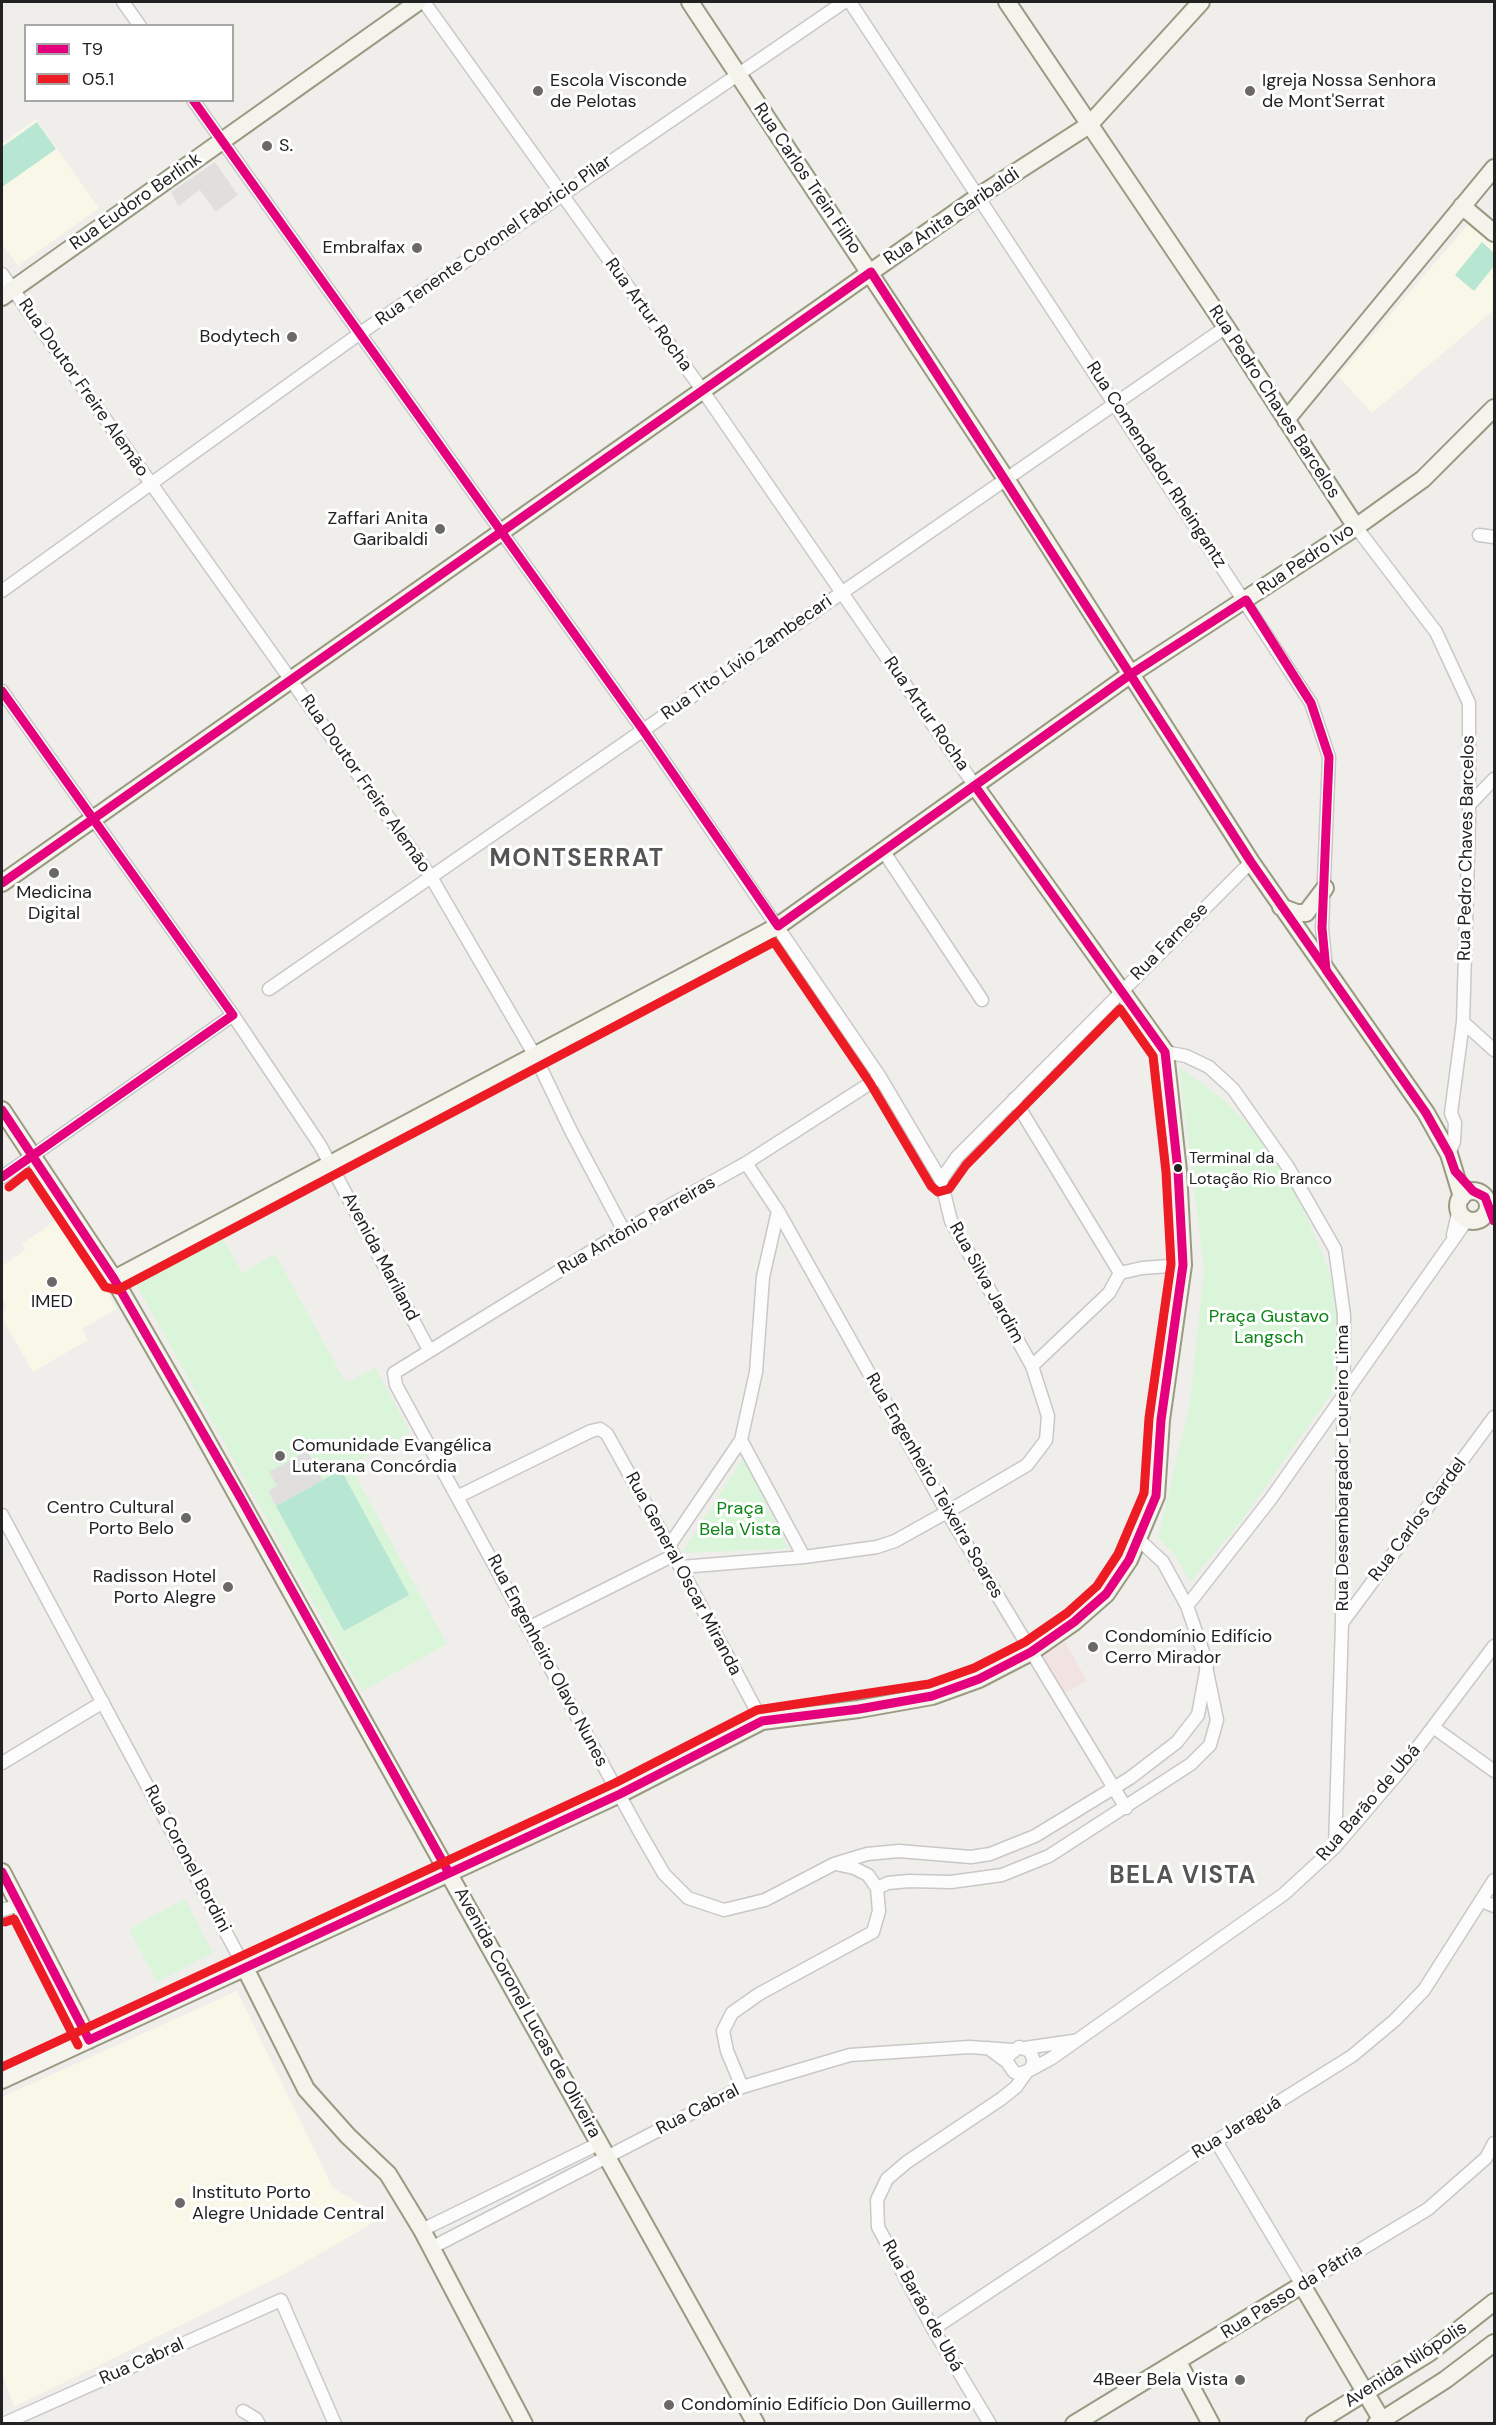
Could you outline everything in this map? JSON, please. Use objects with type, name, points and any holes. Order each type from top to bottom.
[{"type":"street","points":[[123,2],[139,24]]},
{"type":"street","name":"Rua Eudoro Berlink","points":[[7,293],[418,2]]},
{"type":"street","name":"Rua Artur Rocha","points":[[424,2],[703,390],[975,786],[1166,1052],[1178,1171],[1184,1265],[1161,1420],[1156,1496],[1129,1560],[1106,1594],[1074,1622],[1031,1652],[979,1679],[932,1696],[859,1709],[762,1721]]},
{"type":"street","name":"Rua Carlos Trein Filho","points":[[690,2],[736,75],[871,272],[1251,862],[1438,1134],[1475,1209]]},
{"type":"street","name":"Rua Tenente Coronel Fabricio Pilar","points":[[2,591],[359,334],[844,2]]},
{"type":"street","name":"Rua Comendador Rheingantz","points":[[850,2],[1246,600],[1311,703],[1329,757],[1322,928],[1326,970]]},
{"type":"street","name":"Rua Pedro Chaves Barcelos","points":[[1007,2],[1226,327],[1356,527],[1436,632],[1469,704],[1469,805],[1463,1022],[1451,1113],[1438,1134]]},
{"type":"street","name":"Rua Anita Garibaldi","points":[[2,883],[979,196],[1089,126],[1202,2]]},
{"type":"street","name":"Rua Silva Jardim","points":[[194,102],[643,730],[880,1077],[941,1180],[951,1221],[1032,1366],[1048,1416],[1046,1440],[1027,1466],[947,1512],[895,1541],[877,1547],[804,1557],[681,1567]]},
{"type":"street","points":[[1286,420],[1494,168]]},
{"type":"street","points":[[1462,206],[1494,233]]},
{"type":"street","name":"Rua Doutor Freire Alemão","points":[[2,274],[7,293],[151,483],[431,877],[534,1054],[571,1131],[624,1231]]},
{"type":"street","name":"Rua Tito Lívio Zambecari","points":[[269,989],[1226,327]]},
{"type":"street","name":"Rua Pedro Ivo","points":[[114,1279],[778,926],[1131,674],[1356,527],[1424,479],[1494,408]]},
{"type":"street","points":[[1479,535],[1494,537]]},
{"type":"street","name":"Avenida Mariland","points":[[2,691],[233,1014],[330,1164],[429,1350]]},
{"type":"street","points":[[1469,805],[1494,779]]},
{"type":"street","points":[[884,852],[982,1000]]},
{"type":"street","name":"Rua Farnese","points":[[941,1180],[957,1157],[1251,862]]},
{"type":"street","points":[[1281,907],[1297,913],[1306,913],[1325,888]]},
{"type":"street","points":[[2,1177],[233,1014]]},
{"type":"street","points":[[1463,1022],[1494,1050]]},
{"type":"street","name":"Rua Desembargador Loureiro Lima","points":[[1166,1052],[1186,1056],[1209,1067],[1233,1089],[1288,1167],[1335,1250],[1344,1315],[1342,1623],[1335,1847]]},
{"type":"street","name":"Rua Antônio Parreiras","points":[[394,1373],[624,1231],[746,1163],[880,1077]]},
{"type":"street","points":[[1014,1099],[1120,1273]]},
{"type":"street","name":"Avenida Coronel Lucas de Oliveira","points":[[2,1110],[114,1279],[240,1497],[449,1873],[609,2150],[756,2424]]},
{"type":"street","name":"Rua Pedro Chaves Barcelos","points":[[1449,1154],[1455,1123],[1451,1113]]},
{"type":"street","name":"Rua Engenheiro Teixeira Soares","points":[[746,1163],[778,1211],[947,1512],[1126,1808]]},
{"type":"street","points":[[1187,1606],[1270,1500],[1475,1209],[1494,1229]]},
{"type":"street","points":[[528,1628],[672,1550],[741,1440],[756,1372],[764,1277],[778,1211]]},
{"type":"street","points":[[1032,1366],[1109,1293],[1120,1273],[1142,1268],[1184,1265]]},
{"type":"street","name":"Rua Engenheiro Olavo Nunes","points":[[394,1373],[396,1385],[459,1496],[528,1628],[664,1874],[688,1898],[724,1910],[765,1900],[834,1864],[867,1854],[899,1851],[971,1857],[990,1854],[1035,1836],[1130,1778],[1177,1742],[1198,1715],[1207,1666]]},
{"type":"street","name":"Rua Carlos Gardel","points":[[1342,1623],[1494,1418]]},
{"type":"street","name":"Rua General Oscar Miranda","points":[[459,1496],[591,1431],[600,1429],[607,1434],[672,1550],[762,1721]]},
{"type":"street","points":[[741,1440],[804,1557]]},
{"type":"street","name":"Rua Coronel Bordini","points":[[2,1515],[245,1968],[306,2089],[348,2136],[388,2174],[432,2248],[524,2424]]},
{"type":"street","points":[[877,1888],[898,1882],[951,1882],[1002,1875],[1049,1856],[1191,1764],[1210,1745],[1217,1720],[1207,1666],[1187,1606],[1164,1562],[1137,1539]]},
{"type":"street","name":"Rua Barão de Ubá","points":[[990,2424],[933,2329],[878,2227],[877,2200],[887,2179],[1016,2087],[1028,2072],[1284,1894],[1335,1847],[1433,1727],[1494,1646]]},
{"type":"street","points":[[2,1763],[103,1702]]},
{"type":"street","points":[[2,2080],[620,1794],[762,1721]]},
{"type":"street","points":[[1433,1727],[1494,1771]]},
{"type":"street","points":[[742,2087],[727,2051],[723,2031],[732,2013],[759,1994],[873,1932],[879,1911],[877,1888],[868,1875],[854,1868],[834,1864]]},
{"type":"street","points":[[2,1872],[89,2040]]},
{"type":"street","name":"Rua Jaraguá","points":[[933,2329],[1216,2141],[1352,2056],[1395,2020],[1424,1990],[1494,1880]]},
{"type":"street","points":[[1482,1901],[1494,1906]]},
{"type":"street","points":[[2,1910],[20,1905]]},
{"type":"street","name":"Rua Barão de Ubá","points":[[1019,2049],[1075,2041]]},
{"type":"street","points":[[987,2047],[1008,2065],[1014,2072],[1028,2072],[1034,2061],[1033,2055],[1019,2049],[1008,2065],[1001,2098]]},
{"type":"street","name":"Rua Cabral","points":[[422,2230],[453,2214],[609,2150],[742,2087],[850,2055],[987,2047],[1019,2049]]},
{"type":"street","points":[[1216,2141],[1366,2391],[1381,2422]]},
{"type":"street","name":"Rua Passo da Pátria","points":[[1074,2424],[1428,2209],[1486,2158],[1494,2143]]},
{"type":"street","name":"Rua Cabral","points":[[432,2248],[609,2150]]},
{"type":"street","points":[[453,2214],[462,2231]]},
{"type":"street","name":"Rua Cabral","points":[[3,2424],[281,2300],[336,2424]]},
{"type":"street","name":"Avenida Nilópolis","points":[[1314,2424],[1429,2353],[1494,2302]]},
{"type":"street","name":"Avenida Nilópolis","points":[[1381,2422],[1445,2380],[1494,2343]]},
{"type":"street","points":[[1178,2362],[1211,2424]]},
{"type":"street","points":[[243,2411],[256,2419],[259,2424]]},
{"type":"shaded area","points":[[36,119],[99,208],[18,266],[2,244],[2,144]]},
{"type":"shaded area","points":[[215,162],[238,195],[216,212],[200,190],[178,206],[171,192]]},
{"type":"shaded area","points":[[1470,222],[1494,243],[1494,310],[1372,413],[1338,376]]},
{"type":"shaded area","name":"IMED","points":[[61,1217],[78,1241],[117,1309],[82,1329],[88,1340],[33,1372],[2,1318],[6,1305],[2,1298],[2,1266],[25,1250],[22,1244]]},
{"type":"shaded area","points":[[307,1451],[323,1480],[276,1506],[268,1491],[277,1486],[269,1472]]},
{"type":"shaded area","points":[[1065,1642],[1087,1681],[1063,1694],[1041,1656]]},
{"type":"shaded area","name":"Instituto Porto Alegre Unidade Central","points":[[237,1991],[333,2188],[383,2217],[285,2274],[14,2407],[2,2372],[2,2097]]},
{"type":"green space","points":[[37,122],[56,149],[2,187],[2,147]]},
{"type":"green space","points":[[1482,242],[1494,253],[1494,266],[1474,291],[1455,275]]},
{"type":"green space","name":"Praça Gustavo Langsch","points":[[1179,1067],[1223,1099],[1284,1165],[1326,1263],[1342,1315],[1333,1391],[1239,1524],[1190,1582],[1175,1555],[1158,1538],[1190,1403],[1204,1270]]},
{"type":"green space","points":[[220,1233],[242,1273],[275,1254],[346,1383],[375,1368],[410,1432],[350,1466],[447,1644],[362,1691],[134,1280]]},
{"type":"green space","name":"Praça Bela Vista","points":[[743,1458],[789,1549],[682,1553]]},
{"type":"green space","points":[[341,1470],[409,1595],[344,1631],[276,1506]]},
{"type":"green space","points":[[185,1899],[213,1953],[157,1982],[129,1929]]},
{"type":"transit line","name":"T9","points":[[194,102],[643,730],[778,926],[1131,674],[1246,600],[1311,703],[1329,757],[1322,928],[1326,970],[1426,1113],[1449,1154],[1455,1171],[1473,1191],[1485,1197],[1494,1221]]},
{"type":"transit line","name":"T9","points":[[2,883],[871,272],[1251,862],[1327,971]]},
{"type":"transit line","name":"T9","points":[[2,691],[233,1015],[2,1177]]},
{"type":"transit line","name":"T9","points":[[2,1872],[89,2040],[620,1794],[762,1721],[859,1709],[932,1696],[979,1679],[1031,1652],[1074,1622],[1106,1594],[1129,1560],[1156,1496],[1161,1420],[1183,1265],[1178,1171],[1165,1052],[975,786]]},
{"type":"transit line","name":"05.1","points":[[2,2067],[615,1783],[757,1710],[929,1684],[974,1668],[1025,1642],[1067,1613],[1097,1586],[1118,1554],[1144,1493],[1149,1418],[1171,1264],[1166,1172],[1153,1056],[1120,1009],[966,1165],[949,1189],[938,1192],[931,1186],[870,1083],[774,942],[117,1290],[105,1287],[28,1172],[9,1187]]},
{"type":"transit line","name":"T9","points":[[2,1110],[114,1279],[240,1497],[449,1873]]},
{"type":"transit line","name":"05.1","points":[[5,1922],[14,1919],[78,2045]]},
{"type":"place","name":"Escola Visconde de Pelotas","points":[[538,91]]},
{"type":"place","name":"Igreja Nossa Senhora de Mont'Serrat","points":[[1250,91]]},
{"type":"place","name":"S.","points":[[267,146]]},
{"type":"place","name":"Embralfax","points":[[417,248]]},
{"type":"place","name":"Bodytech","points":[[292,337]]},
{"type":"place","name":"Zaffari Anita Garibaldi","points":[[440,529]]},
{"type":"place","name":"Medicina Digital","points":[[54,873]]},
{"type":"place","name":"Terminal da Lotação Rio Branco","points":[[1178,1168]]},
{"type":"place","name":"IMED","points":[[52,1282]]},
{"type":"place","name":"Comunidade Evangélica Luterana Concórdia","points":[[280,1456]]},
{"type":"place","name":"Centro Cultural Porto Belo","points":[[186,1518]]},
{"type":"place","name":"Radisson Hotel Porto Alegre","points":[[228,1587]]},
{"type":"place","name":"Condomínio Edifício Cerro Mirador","points":[[1093,1647]]},
{"type":"place","name":"Instituto Porto Alegre Unidade Central","points":[[180,2203]]},
{"type":"place","name":"4Beer Bela Vista","points":[[1240,2380]]},
{"type":"place","name":"Condomínio Edifício Don Guillermo","points":[[669,2405]]},
{"type":"district","name":"MONTSERRAT","points":[[577,860]]},
{"type":"district","name":"BELA VISTA","points":[[1183,1877]]}]
